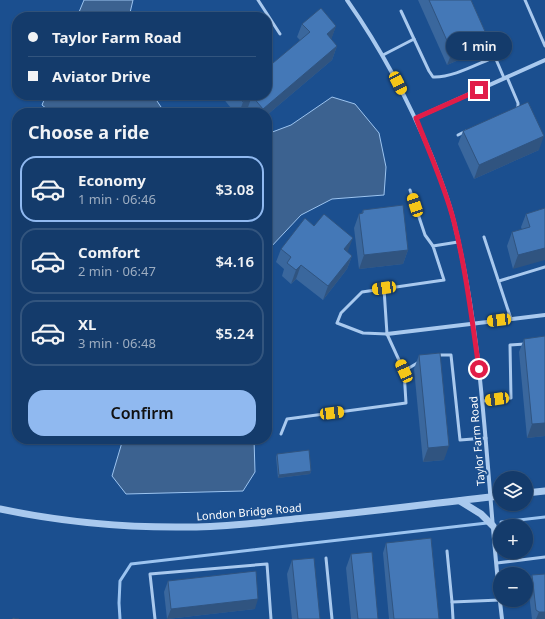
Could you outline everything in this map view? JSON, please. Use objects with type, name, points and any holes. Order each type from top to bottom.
[{"type":"street","name":"Taylor Farm Road","points":[[347,0],[367,28],[383,55],[416,118],[442,182],[454,221],[473,324],[483,401],[493,526]]},
{"type":"street","points":[[416,118],[545,60]]},
{"type":"street","points":[[388,334],[545,315]]},
{"type":"street","points":[[533,492],[545,491]]},
{"type":"street","name":"London Bridge Road","points":[[0,509],[72,521],[120,525],[190,527],[245,524],[491,497]]},
{"type":"street","points":[[459,501],[481,514],[493,526]]},
{"type":"street","name":"Taylor Farm Road","points":[[496,559],[496,567]]},
{"type":"street","name":"Taylor Farm Road","points":[[501,607],[502,619]]},
{"type":"lane","points":[[258,0],[266,12]]},
{"type":"lane","points":[[524,0],[545,46]]},
{"type":"lane","points":[[402,11],[433,77],[452,74],[495,57],[518,103],[518,107],[512,110]]},
{"type":"lane","points":[[272,22],[280,34]]},
{"type":"lane","points":[[383,55],[414,39]]},
{"type":"lane","points":[[458,135],[471,128]]},
{"type":"lane","points":[[388,334],[363,333],[337,323],[341,313],[362,292],[444,280],[433,246],[425,235],[410,190]]},
{"type":"lane","points":[[484,237],[512,319]]},
{"type":"lane","points":[[433,246],[458,242]]},
{"type":"lane","points":[[499,281],[545,267]]},
{"type":"lane","points":[[281,434],[287,419],[406,403],[404,371],[388,334],[384,288]]},
{"type":"lane","points":[[483,401],[511,398],[510,345],[531,343]]},
{"type":"lane","points":[[431,355],[451,355],[460,440],[486,438]]},
{"type":"lane","points":[[404,371],[424,359]]},
{"type":"lane","points":[[447,551],[453,619]]},
{"type":"lane","points":[[496,563],[545,557]]},
{"type":"lane","points":[[326,558],[332,619]]},
{"type":"lane","points":[[155,619],[150,574],[267,564],[271,619]]},
{"type":"lane","points":[[452,602],[493,600]]},
{"type":"water","points":[[84,0],[133,0],[130,12],[79,12]]},
{"type":"water","points":[[332,97],[355,104],[379,133],[386,167],[384,195],[332,199],[301,215],[272,246],[272,132],[291,125]]},
{"type":"water","points":[[44,100],[156,100],[162,108],[46,108],[42,105]]},
{"type":"water","points":[[122,444],[254,444],[255,472],[243,491],[126,494],[112,476]]},
{"type":"building","points":[[429,0],[471,0],[487,36],[452,52]]},
{"type":"building","points":[[321,8],[336,26],[327,34],[337,46],[264,108],[262,108],[255,100],[272,100],[272,64],[310,32],[302,24]]},
{"type":"building","points":[[528,102],[544,136],[479,165],[463,131]]},
{"type":"building","points":[[403,205],[408,250],[364,255],[359,214],[363,213],[363,210]]},
{"type":"building","points":[[545,208],[545,248],[518,255],[512,232],[530,227],[526,214]]},
{"type":"building","points":[[324,214],[353,238],[344,249],[352,256],[328,286],[301,265],[296,270],[287,263],[291,257],[281,249],[305,218],[314,226]]},
{"type":"building","points":[[545,336],[545,423],[532,424],[524,339]]},
{"type":"building","points":[[440,353],[449,446],[428,448],[419,355]]},
{"type":"building","points":[[309,450],[311,471],[279,475],[277,454]]},
{"type":"building","points":[[431,538],[439,619],[394,619],[386,543]]},
{"type":"building","points":[[372,552],[378,619],[358,619],[351,554]]},
{"type":"building","points":[[314,558],[320,619],[298,619],[292,560]]},
{"type":"building","points":[[256,571],[258,599],[171,609],[168,581]]},
{"type":"building","points":[[545,574],[545,612],[539,612],[536,610],[533,575]]},
{"type":"waterway","points":[[527,519],[545,517]]},
{"type":"waterway","points":[[120,619],[120,581],[131,564],[487,523]]},
{"type":"route","points":[[479,90],[416,118],[442,182],[454,221],[464,270],[479,369]]}]
